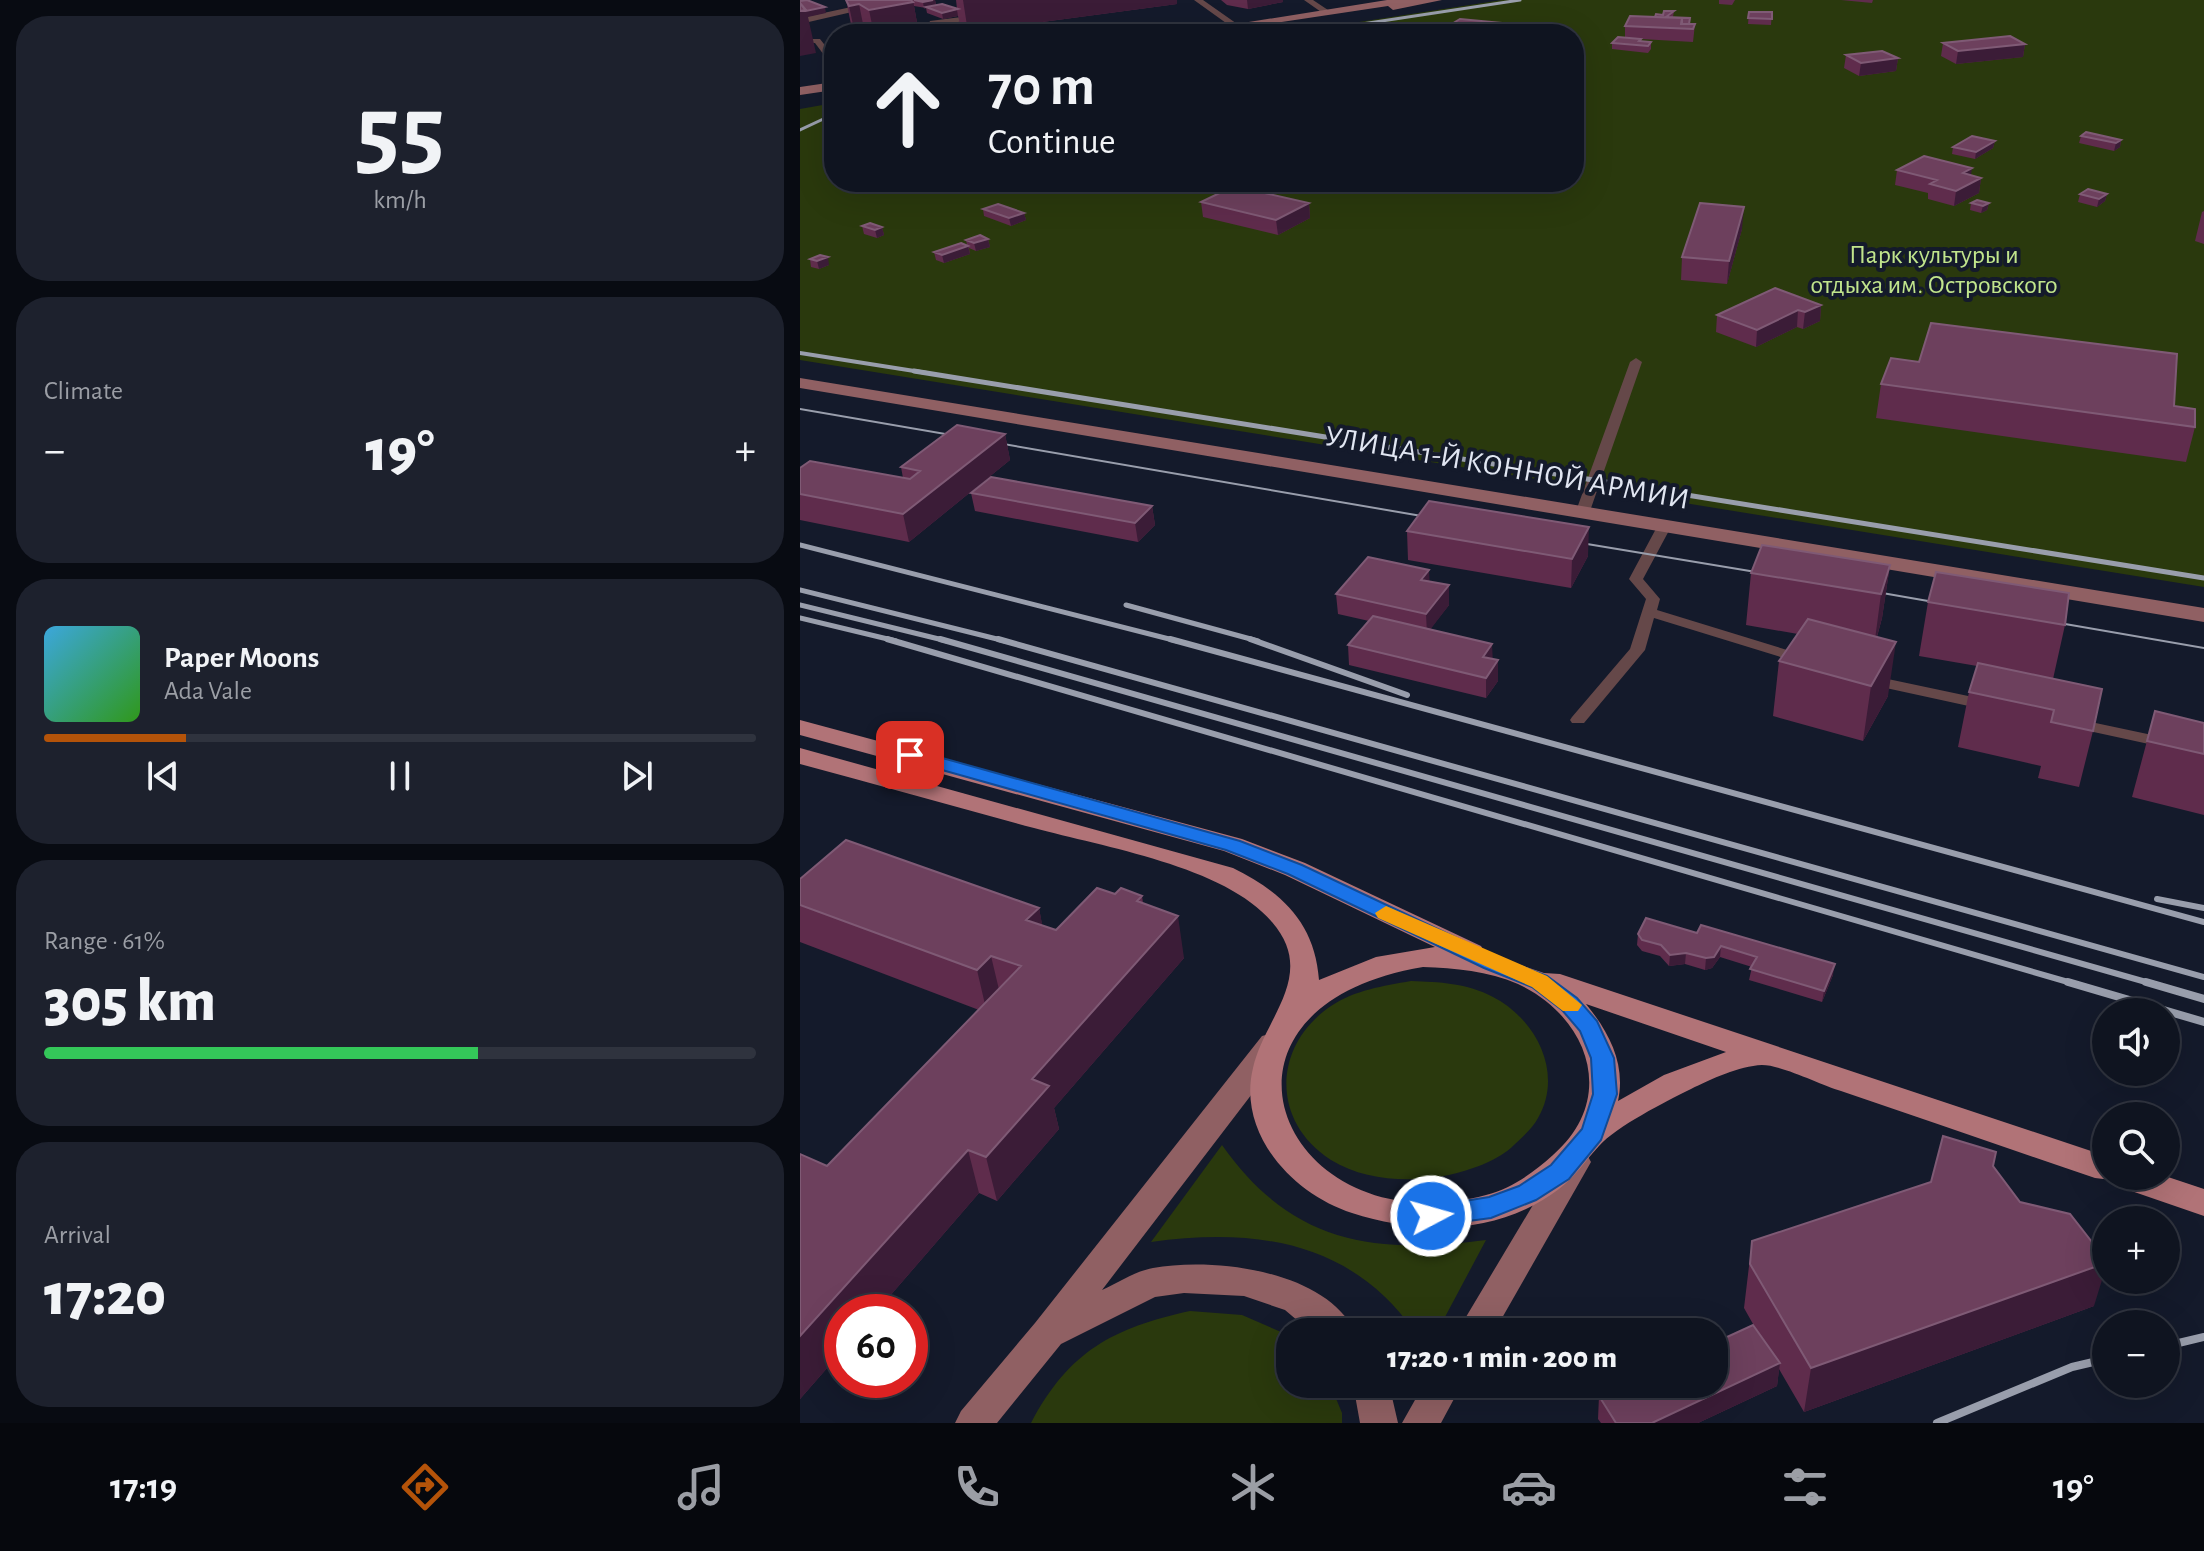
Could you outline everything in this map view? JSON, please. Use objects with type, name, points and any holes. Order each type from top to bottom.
[{"type":"main road","points":[[1249,24],[1409,0]]},
{"type":"main road","points":[[1276,24],[1437,0]]},
{"type":"main road","points":[[800,94],[824,90]]},
{"type":"main road","name":"УЛИЦА 1-Й КОННОЙ АРМИИ","points":[[800,383],[2204,615]]},
{"type":"main road","points":[[800,727],[1233,845],[1295,869],[1540,982],[1569,1004],[1589,1027],[1602,1058],[1605,1094],[1589,1138],[1483,1318]]},
{"type":"main road","points":[[800,756],[1207,867],[1261,895],[1289,922],[1302,955],[1304,984],[1265,1071],[1264,1097],[1272,1129],[1302,1171],[1349,1200],[1402,1214],[1431,1216],[1491,1207],[1527,1193],[1560,1172],[1589,1138],[1685,1075],[1722,1062],[1769,1053]]},
{"type":"main road","points":[[983,1416],[1283,1030],[1323,992],[1363,970],[1423,957],[1500,966],[1769,1053],[2092,1164]]},
{"type":"main road","points":[[2166,1190],[2204,1203]]},
{"type":"main road","points":[[1048,1334],[1150,1283],[1184,1278],[1244,1281],[1297,1299],[1320,1318]]},
{"type":"main road","points":[[1374,1398],[1379,1423]]},
{"type":"main road","points":[[1421,1423],[1436,1398]]},
{"type":"street","points":[[854,0],[870,10]]},
{"type":"street","points":[[800,21],[870,10],[899,0]]},
{"type":"lane","points":[[1198,0],[1233,24]]},
{"type":"lane","points":[[1308,0],[1327,12]]},
{"type":"lane","points":[[946,24],[993,15]]},
{"type":"lane","points":[[800,41],[817,41],[824,46]]},
{"type":"lane","points":[[1583,511],[1636,362]]},
{"type":"lane","points":[[1578,720],[1637,650],[1653,599],[1636,579],[1665,525]]},
{"type":"lane","points":[[1649,612],[1825,666]]},
{"type":"lane","points":[[1855,676],[2002,708]]},
{"type":"lane","points":[[2048,718],[2204,751]]},
{"type":"green space","name":"Парк культуры и отдыха им. Островского","points":[[1502,0],[2204,0],[2204,587],[800,360],[800,109],[824,105],[824,192],[1584,192],[1584,24],[1346,24]]},
{"type":"green space","points":[[1411,981],[1463,986],[1483,992],[1522,1019],[1533,1033],[1547,1066],[1545,1101],[1536,1122],[1527,1133],[1500,1156],[1483,1164],[1434,1178],[1373,1176],[1331,1160],[1311,1144],[1297,1126],[1289,1105],[1286,1084],[1289,1062],[1298,1042],[1312,1023],[1331,1006],[1359,992]]},
{"type":"green space","points":[[1222,1145],[1249,1178],[1276,1203],[1306,1222],[1338,1235],[1407,1245],[1486,1240],[1444,1318],[1403,1318],[1361,1277],[1330,1259],[1298,1247],[1227,1237],[1151,1242]]},
{"type":"green space","points":[[1190,1311],[1242,1315],[1276,1330],[1276,1398],[1336,1398],[1342,1413],[1342,1423],[1031,1423],[1046,1398],[1078,1360],[1116,1335]]},
{"type":"building","points":[[807,0],[825,7],[806,11],[800,1]]},
{"type":"building","points":[[846,0],[913,2],[869,10],[859,4],[849,6]]},
{"type":"building","points":[[942,4],[958,9],[942,13],[926,7]]},
{"type":"building","points":[[1664,11],[1674,11],[1666,17],[1690,18],[1689,24],[1682,24],[1682,18],[1655,17],[1656,14],[1663,15]]},
{"type":"building","points":[[1749,12],[1772,12],[1772,19],[1748,18]]},
{"type":"building","points":[[1630,16],[1682,18],[1681,24],[1695,24],[1693,29],[1625,26]]},
{"type":"building","points":[[1460,19],[1502,23],[1500,24],[1452,24]]},
{"type":"building","points":[[2010,36],[2025,44],[1958,51],[1943,43]]},
{"type":"building","points":[[1618,37],[1651,42],[1648,46],[1612,43]]},
{"type":"building","points":[[1882,51],[1898,58],[1861,63],[1846,55]]},
{"type":"building","points":[[2086,132],[2121,140],[2116,143],[2081,136]]},
{"type":"building","points":[[1972,136],[1995,141],[1976,152],[1953,147]]},
{"type":"building","points":[[1924,156],[1972,168],[1963,173],[1981,178],[1956,191],[1930,184],[1937,180],[1897,170]]},
{"type":"building","points":[[2088,189],[2107,194],[2099,199],[2080,194]]},
{"type":"building","points":[[1222,192],[1260,192],[1309,203],[1276,220],[1201,202]]},
{"type":"building","points":[[1977,200],[1989,203],[1983,206],[1971,203]]},
{"type":"building","points":[[1700,203],[1744,207],[1729,261],[1682,257]]},
{"type":"building","points":[[998,204],[1024,213],[1009,218],[983,209]]},
{"type":"building","points":[[870,223],[882,227],[875,230],[862,226]]},
{"type":"building","points":[[980,235],[988,239],[974,243],[966,240]]},
{"type":"building","points":[[961,243],[968,246],[942,255],[934,252]]},
{"type":"building","points":[[820,255],[828,257],[817,261],[810,259]]},
{"type":"building","points":[[1775,288],[1821,305],[1805,312],[1798,310],[1757,330],[1717,315]]},
{"type":"building","points":[[1931,323],[2177,354],[2174,406],[2195,409],[2195,427],[1881,384],[1891,358],[1919,362]]},
{"type":"building","points":[[957,425],[1005,434],[903,514],[800,494],[800,468],[810,461],[910,479],[920,471],[901,467]]},
{"type":"building","points":[[991,477],[1152,506],[1135,523],[971,493]]},
{"type":"building","points":[[1429,501],[1589,527],[1572,559],[1407,531]]},
{"type":"building","points":[[1762,545],[1890,565],[1881,594],[1751,573]]},
{"type":"building","points":[[1368,557],[1429,570],[1421,580],[1449,585],[1426,614],[1336,594]]},
{"type":"building","points":[[1936,572],[2069,593],[2065,625],[1928,602]]},
{"type":"building","points":[[1373,616],[1492,644],[1483,657],[1498,660],[1486,678],[1348,645]]},
{"type":"building","points":[[1808,619],[1896,642],[1871,686],[1779,661]]},
{"type":"building","points":[[1978,663],[2102,689],[2093,731],[2051,722],[2054,710],[1969,692]]},
{"type":"building","points":[[2155,711],[2204,723],[2204,754],[2147,741]]},
{"type":"building","points":[[846,840],[1039,908],[1026,920],[1056,930],[1097,888],[1115,894],[1121,888],[1142,896],[1137,901],[1178,916],[1032,1079],[1049,1086],[986,1157],[968,1150],[838,1294],[824,1294],[824,1309],[800,1336],[800,1154],[827,1166],[1021,966],[991,956],[977,970],[800,905],[800,879]]},
{"type":"building","points":[[1646,918],[1697,933],[1701,925],[1835,964],[1824,991],[1750,969],[1757,957],[1721,946],[1714,957],[1686,953],[1670,955],[1661,945],[1642,940],[1638,934]]},
{"type":"building","points":[[1943,1136],[1996,1152],[1993,1166],[2020,1202],[2070,1214],[2092,1242],[2092,1268],[1811,1368],[1750,1264],[1752,1241],[1931,1182]]},
{"type":"building","points":[[1753,1325],[1780,1363],[1728,1387],[1728,1337]]},
{"type":"building","points":[[1600,1398],[1705,1398],[1652,1423],[1616,1423]]},
{"type":"tram line","points":[[800,409],[1439,519]]},
{"type":"tram line","points":[[1569,541],[1774,575]]},
{"type":"tram line","points":[[1865,590],[1951,605]]},
{"type":"tram line","points":[[2042,620],[2204,648]]},
{"type":"railway","points":[[1362,24],[1520,0]]},
{"type":"railway","points":[[800,130],[824,119]]},
{"type":"railway","points":[[800,353],[927,373]]},
{"type":"railway","points":[[914,371],[2204,578]]},
{"type":"railway","points":[[800,545],[1177,641]]},
{"type":"railway","points":[[800,590],[1005,641]]},
{"type":"railway","points":[[800,605],[947,641]]},
{"type":"railway","points":[[1126,605],[1258,641]]},
{"type":"railway","points":[[800,618],[896,641]]},
{"type":"railway","points":[[887,639],[2075,984]]},
{"type":"railway","points":[[940,639],[2147,982]]},
{"type":"railway","points":[[998,639],[2204,977]]},
{"type":"railway","points":[[1170,639],[2204,922]]},
{"type":"railway","points":[[1250,639],[1407,695]]},
{"type":"railway","points":[[2157,899],[2204,908]]},
{"type":"railway","points":[[2068,982],[2204,1022]]},
{"type":"railway","points":[[2147,982],[2153,984]]},
{"type":"railway","points":[[2147,982],[2204,999]]},
{"type":"railway","points":[[2180,1343],[2204,1337]]},
{"type":"railway","points":[[1937,1423],[2072,1367],[2092,1362]]},
{"type":"slow traffic","points":[[1386,913],[1491,963],[1540,982],[1571,1005]]},
{"type":"route","points":[[910,755],[1233,845],[1295,869],[1491,963],[1540,982],[1569,1004],[1589,1027],[1602,1058],[1605,1094],[1593,1133],[1586,1144],[1560,1172],[1527,1193],[1491,1207],[1431,1216]]}]
